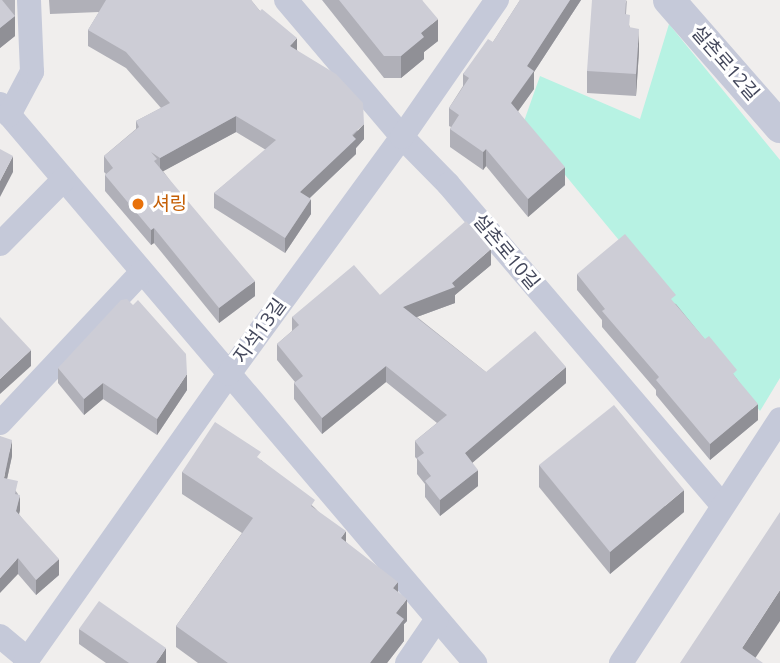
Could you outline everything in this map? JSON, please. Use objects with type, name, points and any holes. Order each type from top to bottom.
[{"type":"street","points":[[29,0],[32,72],[5,110],[475,663]]},
{"type":"street","name":"설촌로10길","points":[[286,0],[402,137],[448,184],[723,506]]},
{"type":"street","name":"지석13길","points":[[26,661],[229,374],[402,137],[496,0]]},
{"type":"street","name":"설촌로12길","points":[[669,0],[780,127]]},
{"type":"street","points":[[0,244],[64,179]]},
{"type":"street","points":[[0,423],[142,272]]},
{"type":"street","points":[[621,663],[780,419]]},
{"type":"street","points":[[407,663],[437,619]]},
{"type":"street","points":[[0,636],[26,661]]},
{"type":"green space","points":[[669,24],[780,160],[780,378],[760,411],[523,124],[540,76],[640,119]]},
{"type":"building","points":[[0,0],[15,16],[0,28]]},
{"type":"building","points":[[106,0],[251,0],[260,11],[262,9],[297,38],[290,46],[336,74],[363,103],[364,124],[352,135],[356,139],[300,192],[311,199],[285,238],[214,193],[276,140],[236,116],[160,158],[151,152],[157,159],[154,161],[255,281],[219,308],[154,228],[151,230],[105,175],[113,168],[104,156],[139,127],[136,121],[170,103],[126,52],[88,30]]},
{"type":"building","points":[[339,0],[422,0],[438,19],[421,33],[424,37],[401,56],[384,56]]},
{"type":"building","points":[[520,0],[570,0],[527,66],[534,71],[511,103],[565,167],[528,199],[486,149],[483,152],[450,129],[459,115],[449,108],[469,78],[463,74],[488,39],[493,42]]},
{"type":"building","points":[[592,0],[626,0],[625,14],[630,15],[629,27],[639,29],[636,74],[587,71]]},
{"type":"building","points":[[0,149],[13,156],[0,181]]},
{"type":"building","points":[[466,221],[491,249],[452,283],[455,287],[403,307],[486,372],[535,331],[566,367],[465,453],[478,470],[440,500],[425,481],[431,476],[417,458],[424,453],[415,441],[447,415],[386,366],[322,418],[294,383],[303,376],[277,344],[299,325],[292,317],[354,265],[380,295]]},
{"type":"building","points":[[625,234],[676,295],[671,299],[705,339],[709,336],[737,370],[733,374],[758,404],[710,444],[656,380],[659,377],[602,311],[605,309],[577,274]]},
{"type":"building","points":[[127,299],[133,305],[138,300],[186,354],[187,374],[157,419],[103,383],[84,399],[58,368],[121,300]]},
{"type":"building","points":[[0,317],[31,350],[0,379]]},
{"type":"building","points":[[614,405],[684,490],[610,552],[539,465]]},
{"type":"building","points":[[215,422],[261,452],[257,457],[315,500],[311,506],[346,531],[341,538],[398,582],[393,588],[407,599],[396,613],[404,619],[370,663],[228,663],[176,626],[253,518],[182,472]]},
{"type":"building","points":[[0,436],[12,440],[4,478],[18,481],[15,494],[20,495],[16,511],[59,559],[36,580],[18,558],[0,578]]},
{"type":"building","points":[[780,512],[780,590],[742,648],[763,663],[680,663]]},
{"type":"building","points":[[99,601],[166,648],[156,663],[129,663],[79,629]]},
{"type":"place","name":"셔링","points":[[138,204]]}]
